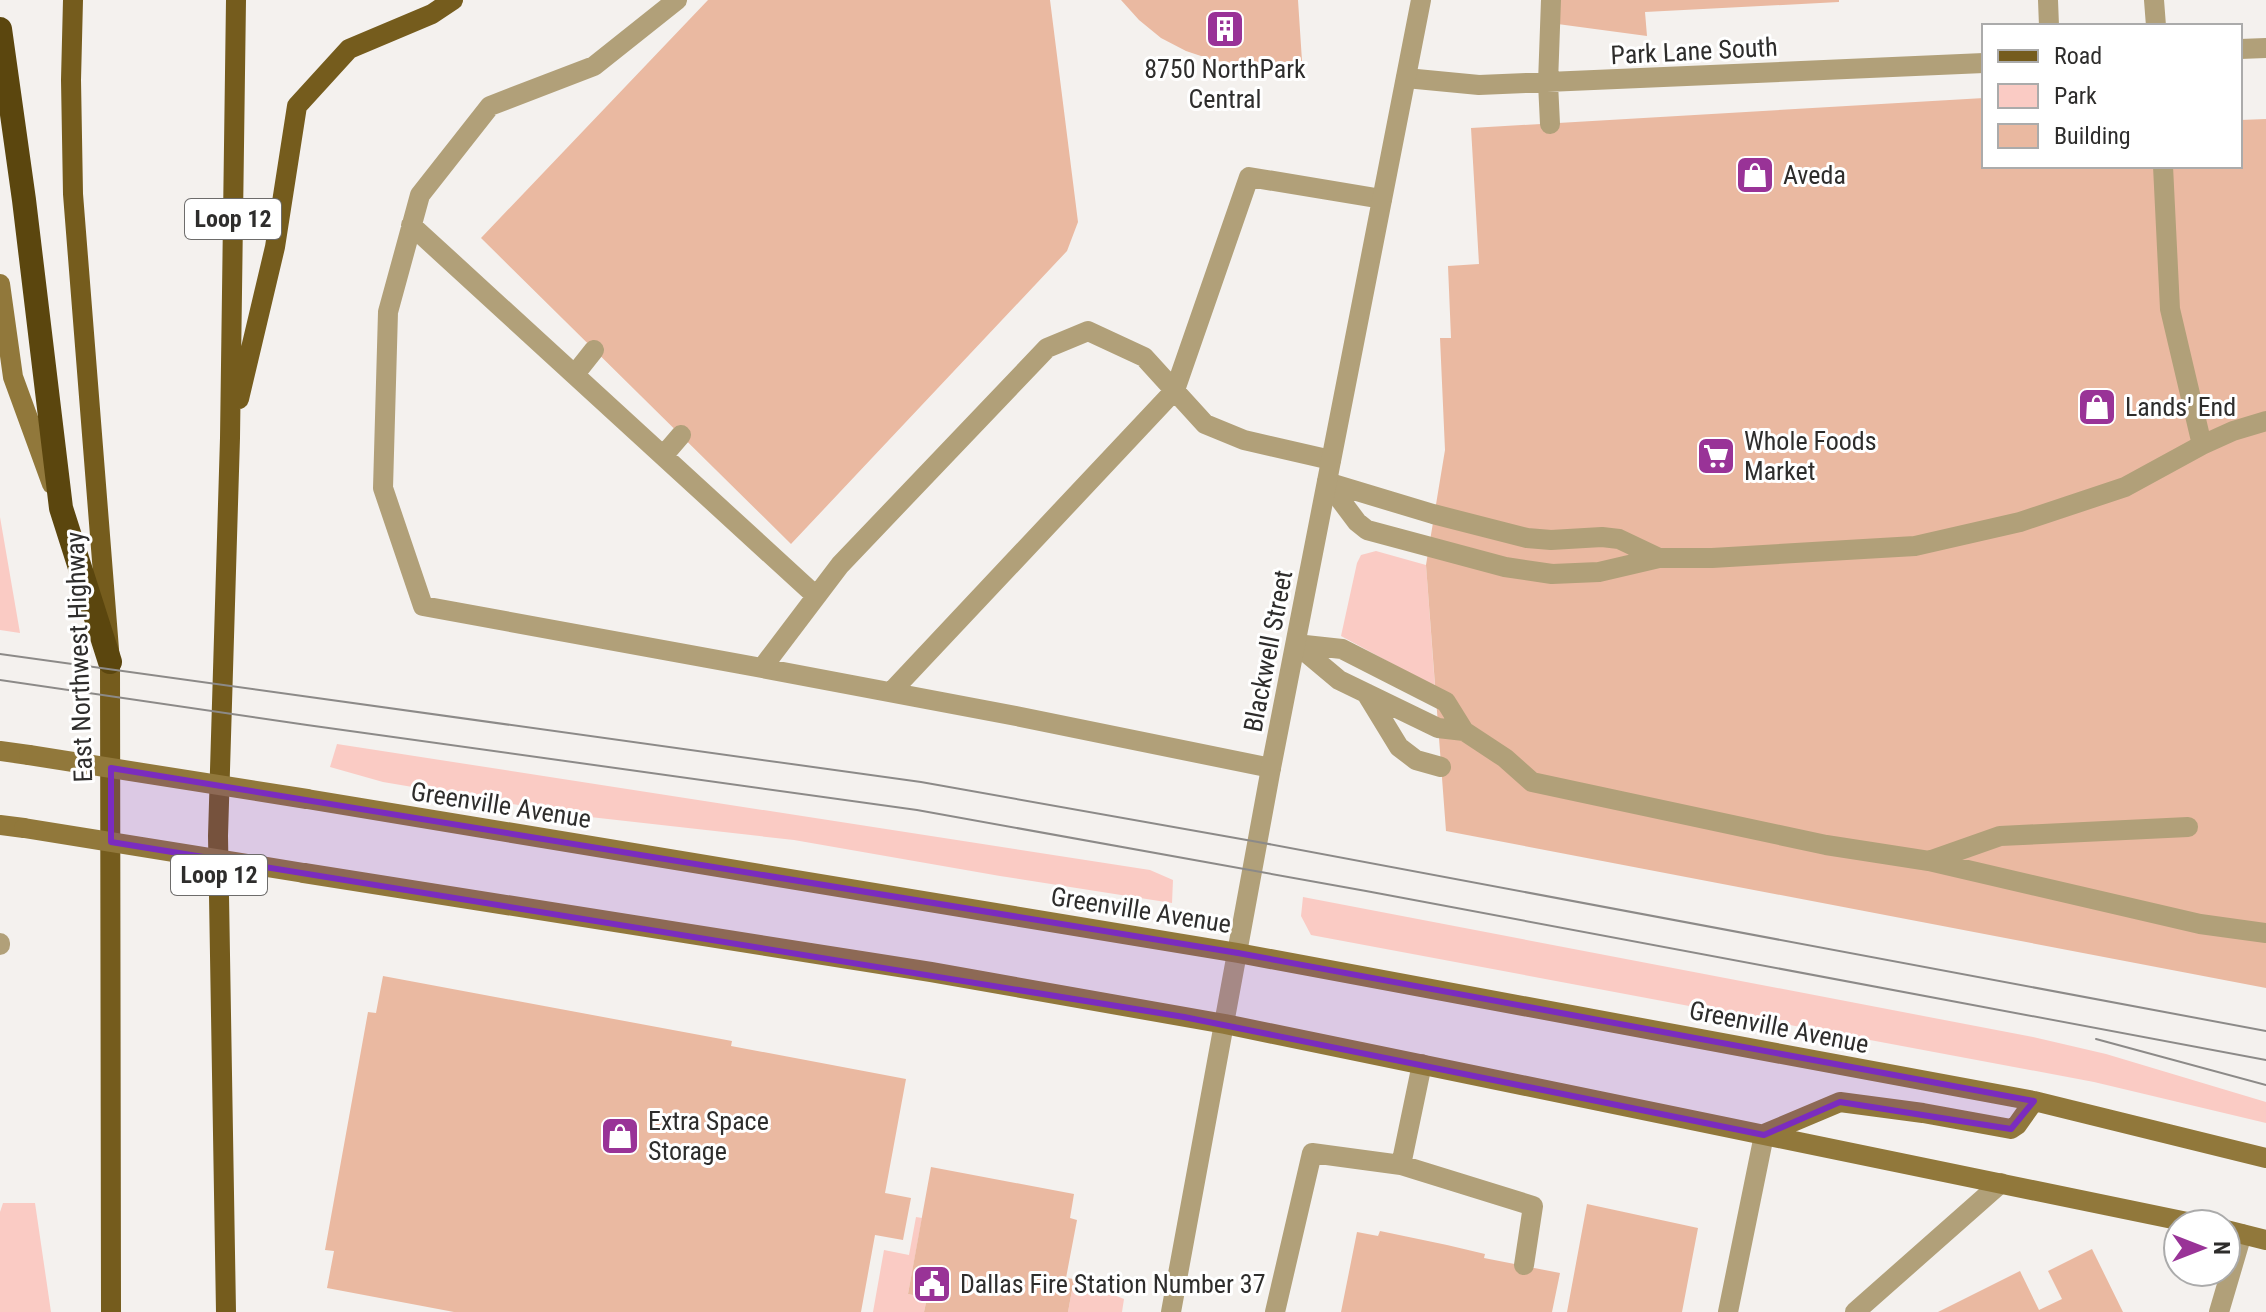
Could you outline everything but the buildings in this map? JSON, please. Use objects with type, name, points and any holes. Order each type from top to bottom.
[{"type":"highway","points":[[0,29],[61,508],[110,662]]},
{"type":"main road","name":"East Northwest Highway","points":[[73,0],[73,194],[110,662],[111,1312]]},
{"type":"main road","name":"Loop 12","points":[[226,1312],[218,836],[230,438],[236,0]]},
{"type":"main road","points":[[230,438],[275,247],[297,106],[349,49],[432,14],[453,0]]},
{"type":"main road","points":[[0,284],[13,377],[61,508]]},
{"type":"main road","name":"Greenville Avenue","points":[[0,751],[1238,953],[2034,1101],[2266,1158]]},
{"type":"main road","points":[[0,825],[915,969],[1225,1024],[2162,1217]]},
{"type":"main road","points":[[1764,1135],[1840,1102],[2011,1129],[2034,1101]]},
{"type":"main road","points":[[2242,1234],[2266,1240]]},
{"type":"street","points":[[677,0],[594,66],[490,106],[420,195],[388,312],[383,488],[423,606],[891,692],[1271,768]]},
{"type":"street","name":"Blackwell Street","points":[[1171,1312],[1271,768],[1421,0]]},
{"type":"street","points":[[1550,124],[1551,0]]},
{"type":"street","points":[[2048,0],[2049,24]]},
{"type":"street","points":[[2154,0],[2156,24]]},
{"type":"street","points":[[2242,49],[2266,48]]},
{"type":"street","name":"Park Lane South","points":[[1406,78],[1479,85],[1982,63]]},
{"type":"street","points":[[2163,168],[2170,309],[2202,445]]},
{"type":"street","points":[[891,692],[1175,390],[1249,177],[1382,199]]},
{"type":"street","points":[[411,225],[816,596]]},
{"type":"street","points":[[762,668],[840,565],[1047,348],[1088,331],[1144,357],[1205,424],[1244,440],[1331,460]]},
{"type":"street","points":[[575,374],[594,350]]},
{"type":"street","points":[[1327,482],[1357,522],[1367,530],[1505,567],[1552,574],[1599,572],[1659,558],[1915,546],[2020,522],[2125,487],[2202,445],[2266,421]]},
{"type":"street","points":[[663,456],[681,435]]},
{"type":"street","points":[[1327,482],[1527,538],[1619,539],[1659,558]]},
{"type":"street","points":[[1296,644],[1339,680],[1438,728],[1464,731]]},
{"type":"street","points":[[1296,644],[1342,649],[1436,696],[1446,702],[1464,731],[1505,758],[1532,782],[1826,845],[1929,861],[2200,924],[2266,933]]},
{"type":"street","points":[[1366,693],[1399,747],[1416,760],[1441,767]]},
{"type":"street","points":[[1929,861],[2000,836],[2188,827]]},
{"type":"street","points":[[1401,1165],[1422,1064]]},
{"type":"street","points":[[1728,1312],[1764,1135]]},
{"type":"street","points":[[1275,1312],[1312,1153],[1401,1165],[1533,1206],[1524,1265]]},
{"type":"street","points":[[1855,1312],[2001,1183]]},
{"type":"street","points":[[2219,1312],[2224,1288]]},
{"type":"highlighted area","points":[[111,768],[1238,953],[2034,1101],[2011,1129],[1840,1102],[1764,1135],[1184,1017],[111,842]]},
{"type":"green space","points":[[0,517],[20,633],[0,630]]},
{"type":"green space","points":[[1376,551],[1426,565],[1435,687],[1341,636],[1357,563],[1361,555]]},
{"type":"green space","points":[[337,744],[1150,870],[1173,880],[1172,903],[794,840],[590,817],[383,782],[330,767]]},
{"type":"green space","points":[[1303,897],[2033,1037],[2106,1054],[2266,1102],[2266,1123],[2094,1082],[1311,935],[1301,916]]},
{"type":"green space","points":[[3,1203],[35,1203],[51,1312],[0,1312],[0,1212]]},
{"type":"green space","points":[[916,1217],[922,1218],[908,1294],[927,1298],[924,1312],[873,1312],[884,1250],[909,1255]]},
{"type":"green space","points":[[1074,1279],[1124,1299],[1122,1312],[1068,1312]]},
{"type":"tram line","points":[[0,654],[921,782],[2266,1031]]},
{"type":"tram line","points":[[0,680],[917,810],[2266,1060]]},
{"type":"tram line","points":[[2096,1039],[2266,1085]]},
{"type":"place","name":"8750 NorthPark Central","points":[[1225,29]]},
{"type":"place","name":"Aveda","points":[[1755,175]]},
{"type":"place","name":"Lands' End","points":[[2097,407]]},
{"type":"place","name":"Whole Foods Market","points":[[1716,456]]},
{"type":"place","name":"Extra Space Storage","points":[[620,1136]]},
{"type":"place","name":"Dallas Fire Station Number 37","points":[[932,1284]]}]
